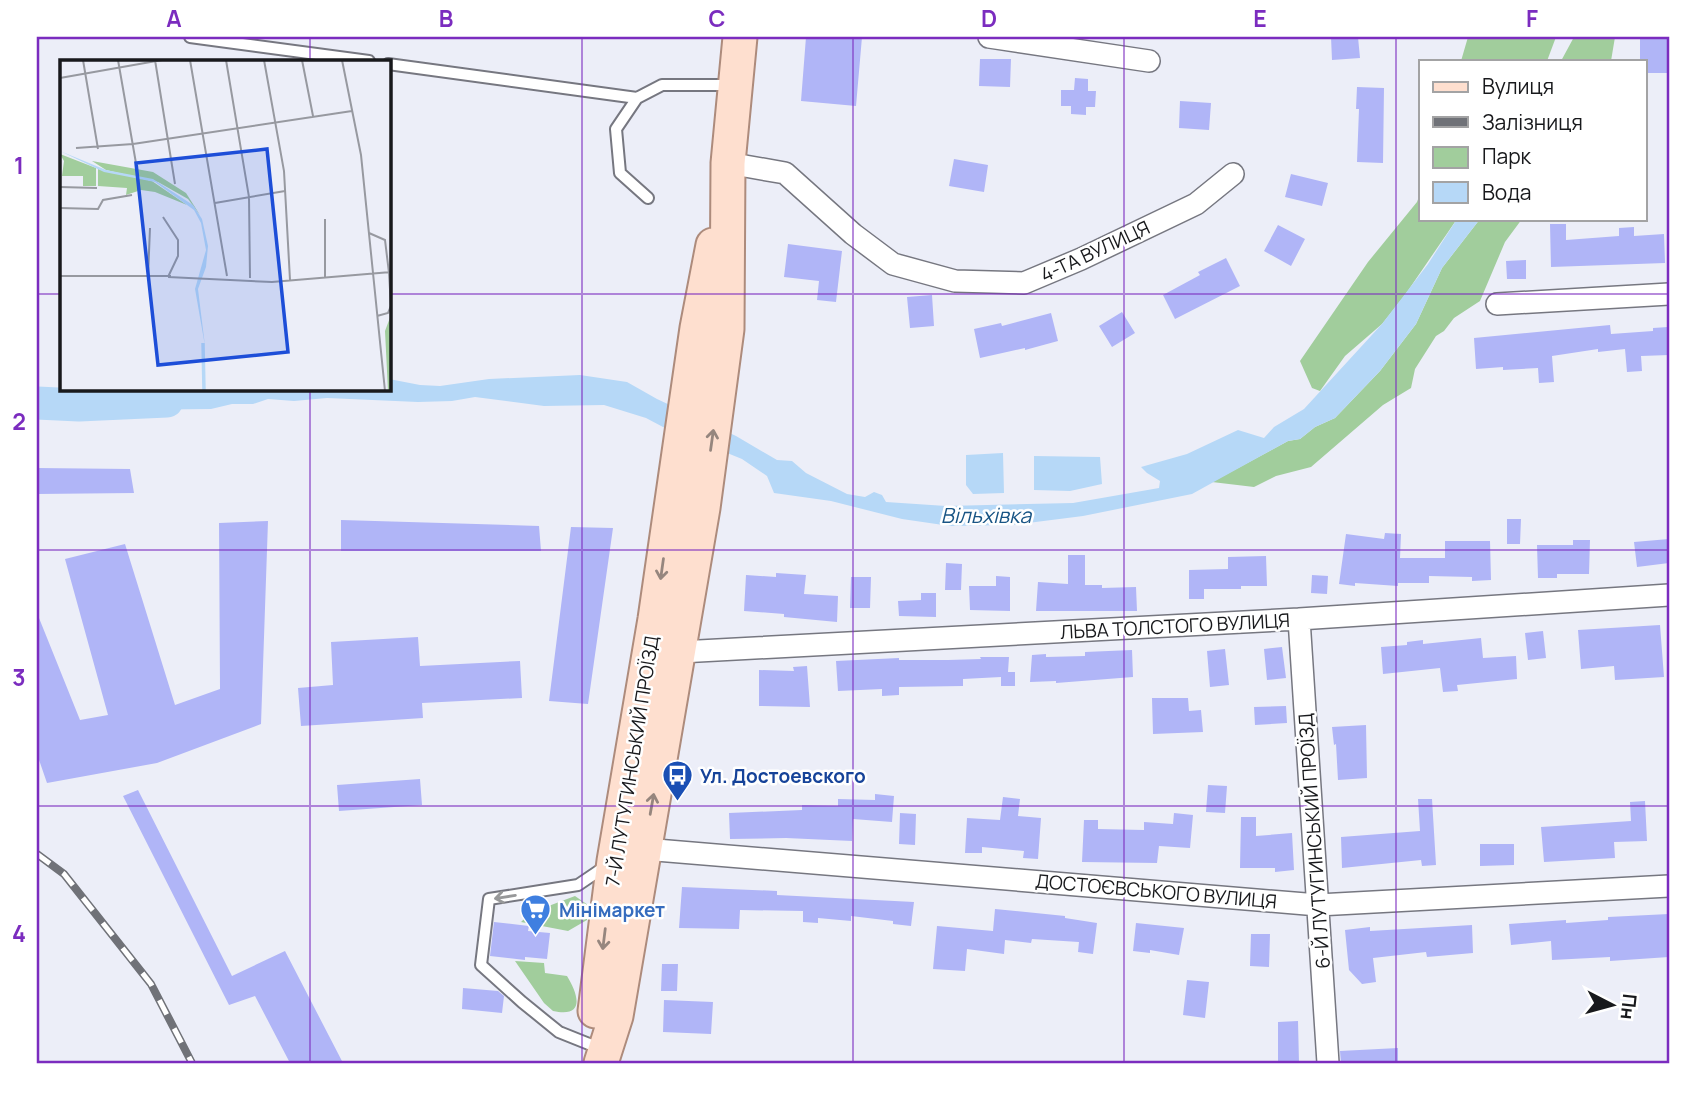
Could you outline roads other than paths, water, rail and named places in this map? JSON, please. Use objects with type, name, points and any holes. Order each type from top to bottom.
[{"type":"main road","points":[[687,505],[712,329],[740,37]]},
{"type":"main road","name":"7-Й ЛУТУГИНСЬКИЙ ПРОЇЗД","points":[[629,855],[680,652],[687,505]]},
{"type":"main road","name":"7-Й ЛУТУГИНСЬКИЙ ПРОЇЗД","points":[[596,1058],[616,1016],[629,855],[655,619],[687,505]]},
{"type":"street","points":[[989,37],[1149,61]]},
{"type":"street","name":"4-ТА ВУЛИЦЯ","points":[[728,163],[785,173],[853,234],[893,264],[955,281],[1024,283],[1196,204],[1233,174]]},
{"type":"street","points":[[1497,304],[1669,294]]},
{"type":"street","name":"ЛЬВА ТОЛСТОГО ВУЛИЦЯ","points":[[680,652],[1299,620],[1669,595]]},
{"type":"street","name":"6-Й ЛУТУГИНСЬКИЙ ПРОЇЗД","points":[[1299,620],[1328,1063]]},
{"type":"street","name":"ДОСТОЄВСЬКОГО ВУЛИЦЯ","points":[[629,855],[1318,905],[1669,886]]},
{"type":"lane","points":[[191,37],[362,60]]},
{"type":"lane","points":[[390,64],[636,98]]},
{"type":"lane","points":[[648,198],[620,173],[616,129],[636,98],[662,85],[735,85]]},
{"type":"lane","points":[[596,1058],[559,1032],[481,965],[489,899],[578,884],[629,855]]},
{"type":"water","points":[[1456,220],[1479,220],[1442,268],[1416,324],[1380,371],[1335,418],[1315,427],[1300,439],[1288,441],[1192,494],[1083,516],[1011,525],[950,526],[902,519],[831,501],[774,493],[767,476],[742,459],[646,418],[604,405],[544,406],[475,397],[418,402],[327,398],[294,401],[268,399],[253,404],[232,404],[211,409],[123,410],[121,395],[171,390],[390,390],[390,379],[440,386],[489,379],[580,375],[627,382],[736,436],[777,460],[792,461],[806,473],[847,494],[865,497],[874,492],[882,495],[886,502],[946,506],[1073,503],[1159,488],[1160,481],[1141,467],[1187,454],[1238,430],[1264,438],[1274,427],[1304,409],[1382,324],[1428,264]]},
{"type":"water","points":[[1003,453],[1004,493],[973,494],[966,485],[966,455]]},
{"type":"water","points":[[1034,456],[1100,457],[1102,484],[1070,491],[1034,490]]},
{"type":"waterway","name":"Вільхівка","points":[[37,403],[79,405],[167,401]]},
{"type":"railway","points":[[37,854],[64,874],[151,984],[192,1063]]},
{"type":"place","name":"Ул. Достоевского","points":[[677,803]]},
{"type":"place","name":"Мінімаркет","points":[[536,937]]}]
